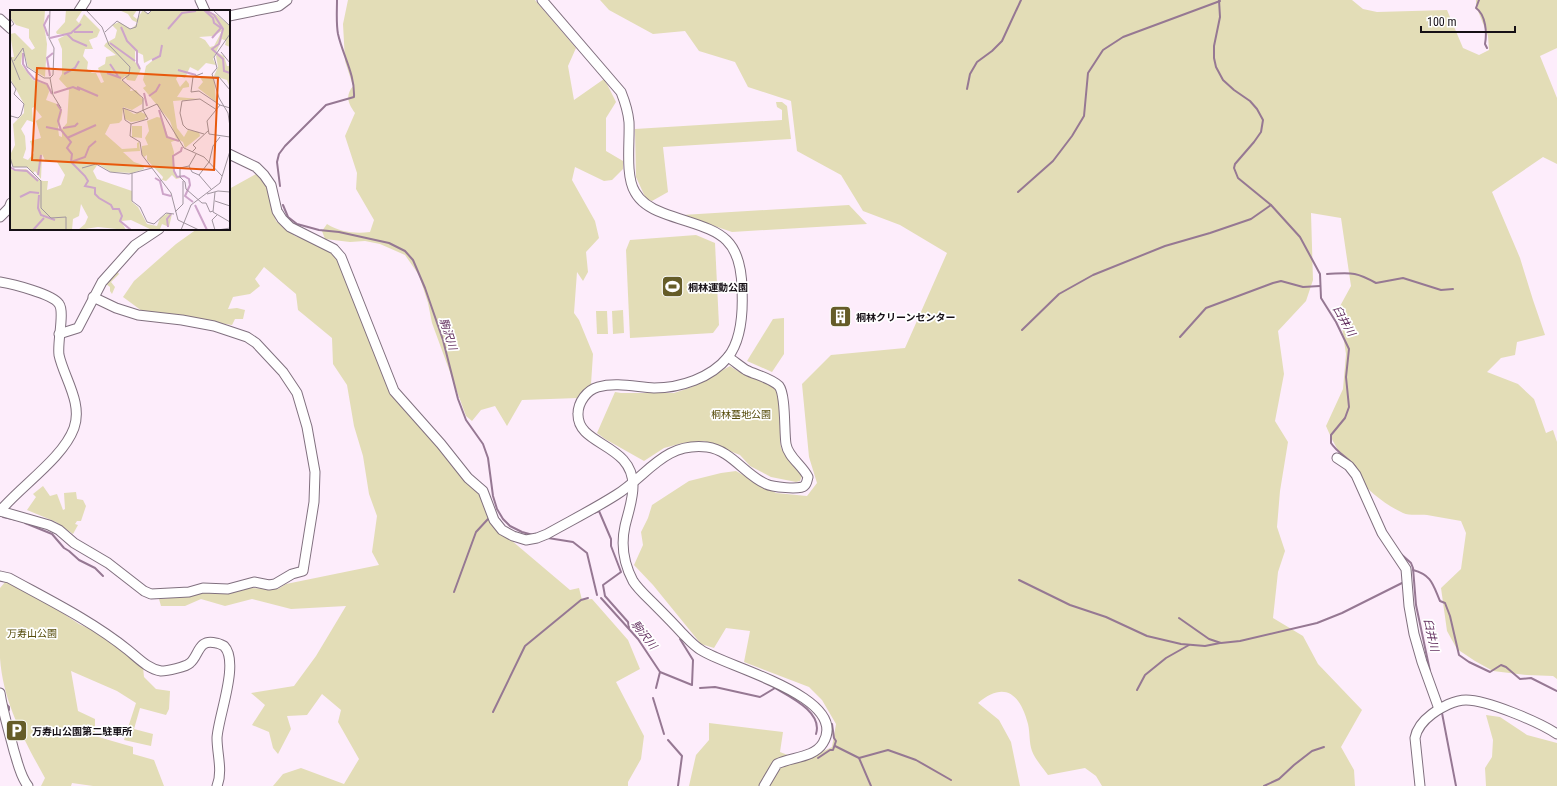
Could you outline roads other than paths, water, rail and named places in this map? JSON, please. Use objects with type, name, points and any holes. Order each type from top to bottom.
[{"type":"street","points":[[79,10],[86,0]]},
{"type":"street","points":[[200,0],[205,10]]},
{"type":"street","points":[[230,16],[279,6],[287,0]]},
{"type":"street","points":[[542,0],[621,92],[626,104],[629,119],[630,181],[640,200],[652,209],[720,234],[730,241],[737,254],[741,272],[742,289],[740,326],[737,339],[728,357],[706,375],[690,382],[671,387],[656,388],[606,386],[590,390],[585,396],[579,408],[578,414],[581,427],[591,438],[614,451],[628,466],[633,481],[633,497],[622,540],[625,556],[634,582],[701,651],[787,688],[805,698],[813,704],[826,723],[826,735],[822,745],[812,753],[777,764],[764,786]]},
{"type":"street","points":[[0,19],[10,29]]},
{"type":"street","points":[[230,154],[256,167],[264,175],[271,185],[277,211],[290,227],[334,249],[341,257],[394,391],[441,444],[468,478],[483,492],[494,520],[502,530],[513,536],[526,540],[537,538],[617,495],[653,464],[669,453],[684,448],[698,447],[718,451],[735,460],[767,485],[795,488],[805,486],[808,477],[786,446],[783,397],[780,387],[773,382],[745,369],[728,357]]},
{"type":"street","points":[[0,217],[10,206]]},
{"type":"street","points":[[59,334],[78,328],[102,282],[135,245],[158,230]]},
{"type":"street","points":[[0,282],[29,289],[55,298],[60,305],[61,319],[59,356],[72,393],[76,410],[75,427],[58,455],[12,497],[0,511],[49,525],[59,530],[74,543],[108,563],[144,591],[151,594],[189,592],[204,588],[228,589],[254,582],[269,585],[275,584],[292,574],[303,571],[314,502],[315,472],[299,399],[294,386],[256,343],[247,337],[214,326],[188,321],[138,315],[116,308],[93,297]]},
{"type":"street","points":[[1337,458],[1349,466],[1356,475],[1382,534],[1406,569],[1409,606],[1414,634],[1422,662],[1440,708]]},
{"type":"street","points":[[0,576],[5,576],[111,636],[146,664],[156,670],[164,671],[191,663],[198,649],[207,643],[212,642],[224,646],[228,652],[229,684],[222,708],[217,737],[220,777],[217,786]]},
{"type":"street","points":[[0,693],[6,723],[24,781],[28,786]]},
{"type":"street","points":[[1420,786],[1416,731],[1424,720],[1440,708],[1465,700],[1490,704],[1547,727],[1557,734]]},
{"type":"waterway","name":"駒沢川","points":[[280,186],[277,162],[279,154],[285,146],[326,105],[354,97],[351,73],[338,34],[337,0]]},
{"type":"waterway","points":[[967,89],[970,74],[977,62],[992,51],[1002,41],[1021,0]]},
{"type":"waterway","name":"臼井川","points":[[1219,0],[1220,17],[1214,46],[1216,67],[1223,80],[1250,101],[1257,109],[1263,120],[1261,132],[1235,164],[1234,168],[1238,178],[1271,205],[1300,237],[1320,274],[1321,298],[1336,322],[1349,349],[1346,377],[1349,407],[1345,418],[1331,435],[1331,443],[1351,461],[1356,468]]},
{"type":"waterway","points":[[1479,0],[1476,8],[1484,20],[1486,30],[1485,44],[1487,48]]},
{"type":"waterway","points":[[1018,192],[1053,161],[1072,136],[1084,116],[1088,73],[1103,50],[1123,37],[1220,1]]},
{"type":"waterway","name":"駒沢川","points":[[283,205],[288,217],[297,224],[319,230],[339,232],[389,243],[405,251],[413,260],[425,288],[443,340],[458,399],[466,420],[483,444],[488,458],[493,496],[497,509],[503,519],[510,526],[522,532],[533,535]]},
{"type":"waterway","points":[[1022,330],[1059,294],[1093,275],[1165,246],[1251,219],[1271,205]]},
{"type":"waterway","points":[[1327,274],[1352,274],[1362,276],[1376,283],[1403,278],[1441,290],[1453,289]]},
{"type":"waterway","points":[[1180,337],[1206,308],[1273,283],[1281,281],[1303,287],[1320,286]]},
{"type":"waterway","points":[[594,513],[599,511],[611,539],[611,546],[621,572],[603,585],[605,596],[628,622],[629,628]]},
{"type":"waterway","points":[[3,517],[17,520]]},
{"type":"waterway","points":[[454,592],[476,532],[488,519]]},
{"type":"waterway","points":[[25,523],[52,534],[64,548],[79,560],[95,568],[103,576]]},
{"type":"waterway","name":"駒沢川","points":[[548,538],[573,542],[587,553],[597,595]]},
{"type":"waterway","name":"臼井川","points":[[1401,554],[1411,563],[1413,568],[1416,605],[1430,671]]},
{"type":"waterway","points":[[1413,570],[1424,575],[1431,581],[1440,601],[1445,603],[1450,616],[1459,655],[1469,662],[1490,672],[1501,665],[1506,667],[1520,679],[1531,678],[1557,691]]},
{"type":"waterway","points":[[1019,580],[1070,605],[1106,617],[1147,636],[1181,644],[1205,646],[1220,643]]},
{"type":"waterway","points":[[1179,618],[1209,639],[1221,643],[1240,641],[1317,623],[1342,613],[1402,583]]},
{"type":"waterway","points":[[493,712],[525,646],[581,600],[588,598]]},
{"type":"waterway","name":"駒沢川","points":[[601,598],[638,639],[660,672],[656,688]]},
{"type":"waterway","points":[[660,672],[692,685],[693,660],[680,639]]},
{"type":"waterway","points":[[1137,690],[1145,675],[1166,658],[1189,645]]},
{"type":"waterway","points":[[700,688],[715,687],[760,697],[775,688],[804,706],[810,712],[815,719],[817,726],[816,734]]},
{"type":"waterway","name":"駒沢川","points":[[653,698],[664,734]]},
{"type":"waterway","points":[[6,704],[9,707],[9,710]]},
{"type":"waterway","name":"臼井川","points":[[1442,713],[1456,786]]},
{"type":"waterway","points":[[818,758],[830,750],[833,750],[836,741],[834,738],[832,724]]},
{"type":"waterway","name":"駒沢川","points":[[668,740],[682,756],[678,786]]},
{"type":"waterway","points":[[835,746],[859,758],[871,786]]},
{"type":"waterway","points":[[1264,786],[1279,779],[1312,751],[1324,747]]},
{"type":"waterway","points":[[859,758],[888,750],[916,760],[951,780]]},
{"type":"place","name":"桐林運動公園","points":[[672,287]]},
{"type":"place","name":"桐林クリーンセンター","points":[[840,317]]},
{"type":"place","name":"万寿山公園第二駐車所","points":[[16,731]]},
{"type":"park label","name":"桐林墓地公園","points":[[741,414]]},
{"type":"park label","name":"万寿山公園","points":[[32,633]]}]
